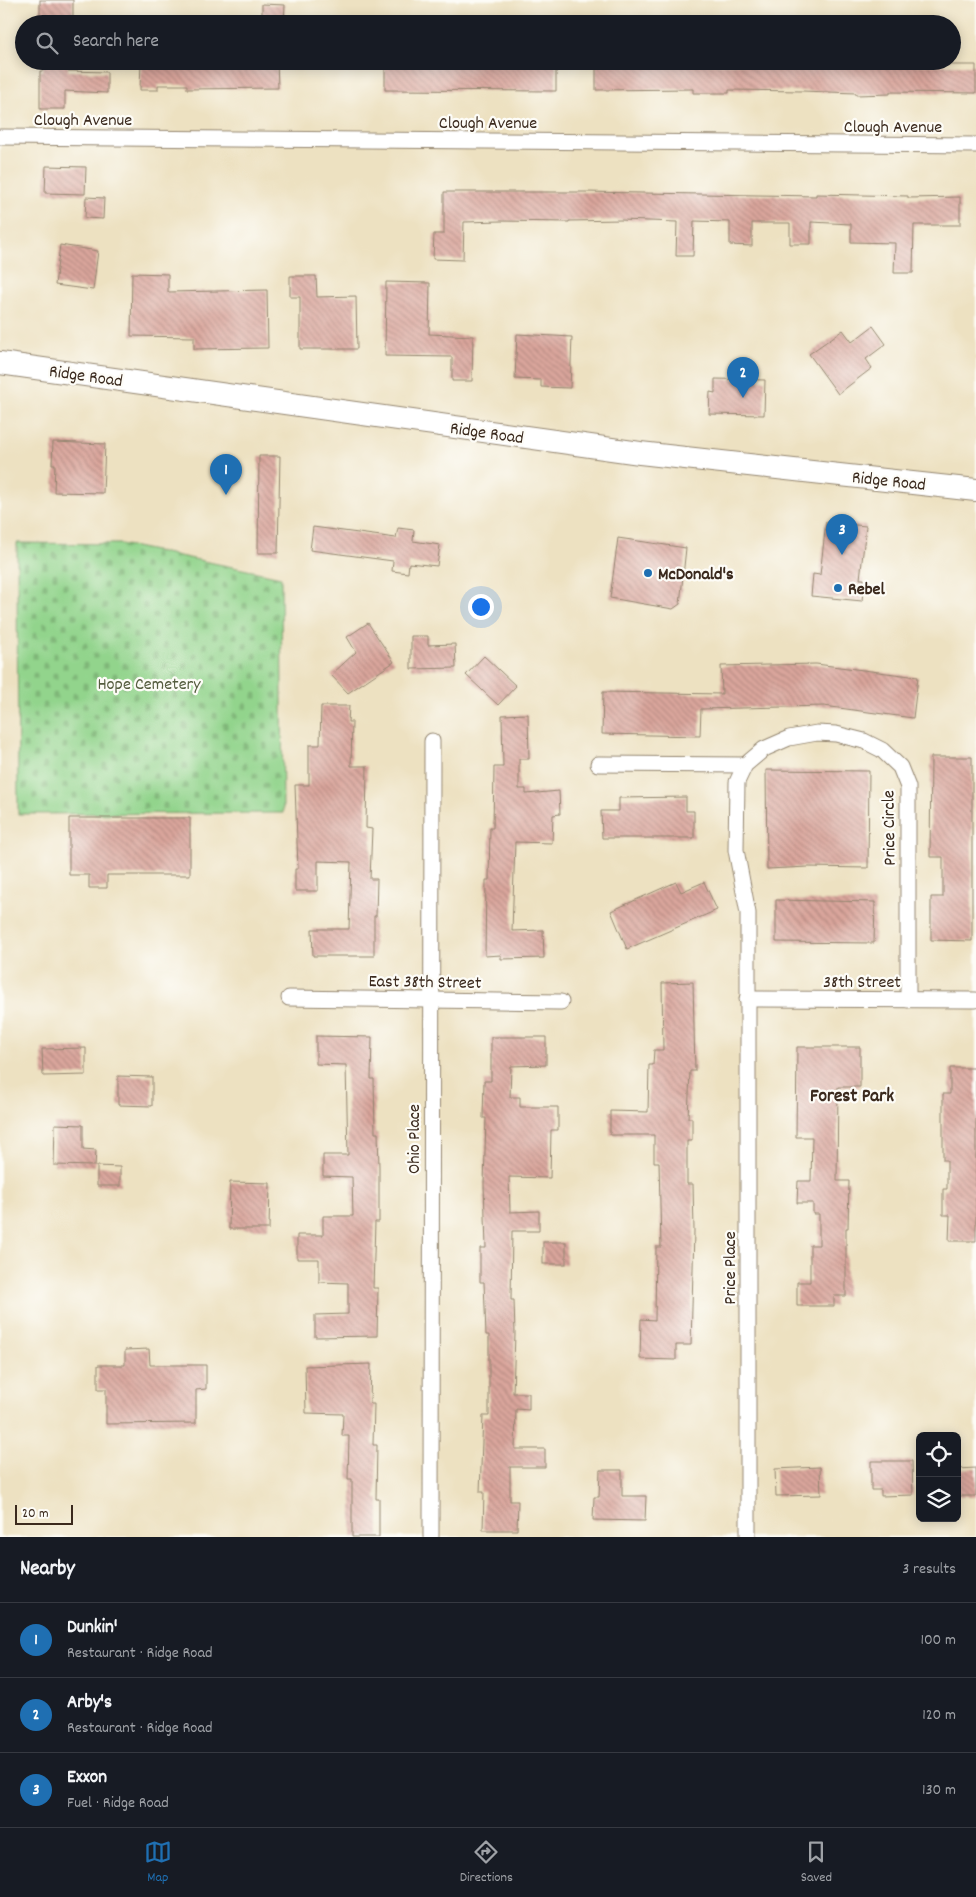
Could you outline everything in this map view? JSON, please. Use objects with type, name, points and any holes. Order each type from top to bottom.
[{"type":"main road","name":"Ridge Road","points":[[0,363],[648,454],[976,490]]},
{"type":"street","name":"Clough Avenue","points":[[0,137],[976,145]]},
{"type":"street","name":"Price Circle","points":[[745,764],[764,749],[789,738],[816,733],[836,734],[864,741],[882,750],[900,767],[908,787],[908,1000]]},
{"type":"street","name":"Ohio Place","points":[[430,1537],[432,741]]},
{"type":"street","points":[[598,764],[745,764],[737,782],[736,850],[748,913],[747,999]]},
{"type":"street","name":"East 38th Street","points":[[289,998],[561,1002]]},
{"type":"street","name":"38th Street","points":[[747,999],[976,1000]]},
{"type":"street","name":"Price Place","points":[[747,999],[748,1537]]},
{"type":"green space","name":"Hope Cemetery","points":[[17,543],[121,544],[281,577],[283,813],[18,814]]},
{"type":"building","points":[[40,0],[73,0],[73,15],[40,15]]},
{"type":"building","points":[[262,4],[285,5],[284,15],[262,15]]},
{"type":"building","points":[[961,65],[976,65],[976,93],[890,92],[890,94],[856,95],[856,93],[802,91],[729,90],[729,93],[693,93],[693,89],[596,90],[596,70],[961,70]]},
{"type":"building","points":[[141,70],[277,70],[278,88],[187,89],[187,85],[158,85],[158,90],[140,90]]},
{"type":"building","points":[[385,70],[556,70],[556,91],[385,90]]},
{"type":"building","points":[[40,71],[107,72],[107,93],[65,91],[65,109],[40,109]]},
{"type":"building","points":[[46,166],[86,167],[85,194],[45,193]]},
{"type":"building","points":[[444,192],[585,192],[816,196],[816,194],[908,196],[908,198],[960,197],[960,225],[914,225],[913,273],[894,273],[895,243],[851,242],[851,224],[811,222],[811,244],[790,244],[790,223],[752,223],[752,246],[730,245],[730,222],[694,221],[693,256],[676,256],[677,222],[621,220],[464,222],[463,260],[433,259],[434,234],[444,234]]},
{"type":"building","points":[[86,197],[104,198],[103,219],[85,218]]},
{"type":"building","points":[[60,245],[98,251],[93,290],[55,285]]},
{"type":"building","points":[[132,273],[168,274],[168,292],[267,290],[268,348],[194,349],[194,337],[131,336]]},
{"type":"building","points":[[290,276],[316,276],[317,297],[356,296],[357,349],[300,349],[300,297],[290,297]]},
{"type":"building","points":[[386,282],[430,283],[429,334],[473,336],[472,381],[452,381],[452,357],[385,356]]},
{"type":"building","points":[[873,326],[886,344],[866,359],[872,368],[838,394],[809,354],[843,330],[852,342]]},
{"type":"building","points":[[517,334],[572,337],[570,388],[541,387],[541,380],[515,379]]},
{"type":"building","points":[[715,379],[765,380],[764,415],[709,414],[710,392],[715,393]]},
{"type":"building","points":[[53,442],[105,444],[103,493],[54,492],[55,464],[52,464]]},
{"type":"building","points":[[259,456],[280,456],[278,553],[258,553]]},
{"type":"building","points":[[826,522],[866,526],[860,579],[864,579],[862,601],[811,596],[813,574],[820,575]]},
{"type":"building","points":[[313,527],[396,538],[398,528],[414,530],[413,541],[440,545],[437,566],[409,563],[408,573],[392,571],[393,561],[310,550]]},
{"type":"building","name":"McDonald's","points":[[618,538],[686,548],[680,604],[673,609],[610,598]]},
{"type":"building","points":[[368,623],[394,662],[348,693],[331,675],[356,652],[347,637]]},
{"type":"building","points":[[411,636],[428,636],[428,645],[455,644],[456,668],[411,669]]},
{"type":"building","points":[[484,656],[516,686],[498,705],[466,675]]},
{"type":"building","points":[[816,664],[918,677],[913,718],[824,706],[701,709],[700,736],[602,734],[603,692],[722,694],[721,666]]},
{"type":"building","points":[[321,706],[349,706],[348,722],[352,722],[351,766],[367,766],[366,828],[372,829],[370,879],[377,879],[376,916],[374,916],[374,956],[313,956],[312,929],[349,929],[351,862],[318,861],[318,891],[295,891],[295,869],[298,869],[295,785],[309,785],[309,745],[320,745]]},
{"type":"building","points":[[528,714],[529,759],[519,759],[519,789],[526,789],[526,794],[559,791],[560,814],[553,815],[552,843],[515,842],[512,931],[543,930],[544,958],[501,959],[501,955],[485,956],[486,880],[489,880],[490,828],[493,828],[494,767],[503,767],[502,715]]},
{"type":"building","points":[[931,757],[972,757],[972,941],[931,940],[931,897],[943,897],[943,857],[930,857]]},
{"type":"building","points":[[766,770],[869,771],[868,868],[808,867],[767,869]]},
{"type":"building","points":[[686,797],[686,811],[694,811],[694,838],[602,838],[601,811],[619,811],[619,798]]},
{"type":"building","points":[[69,818],[190,818],[190,875],[107,875],[107,888],[89,888],[89,875],[69,875]]},
{"type":"building","points":[[676,882],[681,892],[704,882],[717,910],[627,949],[611,911]]},
{"type":"building","points":[[776,900],[875,902],[874,943],[776,942]]},
{"type":"building","points":[[693,982],[695,1071],[690,1071],[688,1118],[692,1118],[692,1141],[687,1141],[687,1184],[693,1184],[694,1231],[691,1345],[676,1345],[676,1360],[640,1359],[641,1319],[655,1320],[656,1247],[661,1247],[659,1162],[654,1162],[654,1135],[610,1135],[610,1111],[648,1112],[649,1065],[653,1065],[654,1050],[663,1050],[662,983]]},
{"type":"building","points":[[316,1036],[372,1037],[371,1079],[374,1079],[375,1133],[378,1133],[379,1167],[379,1222],[375,1222],[373,1288],[378,1288],[377,1336],[315,1337],[315,1315],[348,1314],[348,1283],[319,1282],[319,1259],[297,1259],[297,1235],[323,1235],[323,1216],[353,1216],[352,1177],[323,1176],[323,1155],[348,1155],[346,1065],[316,1064]]},
{"type":"building","points":[[491,1037],[546,1037],[546,1065],[511,1066],[510,1097],[520,1097],[520,1107],[558,1107],[558,1130],[551,1130],[550,1178],[509,1177],[510,1212],[539,1211],[539,1231],[512,1231],[511,1300],[514,1300],[515,1334],[513,1393],[529,1393],[529,1410],[516,1409],[515,1449],[545,1449],[545,1467],[510,1467],[510,1501],[518,1501],[517,1530],[483,1530],[484,1492],[480,1492],[483,1416],[489,1416],[489,1335],[486,1335],[484,1282],[480,1282],[480,1248],[486,1248],[484,1184],[486,1118],[483,1118],[484,1081],[491,1081]]},
{"type":"building","points":[[797,1047],[860,1047],[860,1087],[838,1087],[837,1181],[849,1181],[848,1228],[846,1228],[846,1296],[834,1296],[834,1306],[797,1306],[797,1282],[810,1282],[810,1245],[819,1245],[819,1214],[813,1214],[813,1203],[797,1203],[798,1181],[811,1181],[812,1137],[796,1137]]},
{"type":"building","points":[[86,1048],[86,1075],[43,1076],[42,1049]]},
{"type":"building","points":[[950,1068],[976,1068],[976,1241],[949,1241],[950,1215],[943,1215],[943,1189],[947,1189],[947,1160],[943,1160],[943,1094],[950,1094]]},
{"type":"building","points":[[118,1076],[152,1077],[152,1106],[118,1105]]},
{"type":"building","points":[[55,1124],[83,1125],[83,1149],[96,1150],[95,1166],[54,1165]]},
{"type":"building","points":[[97,1166],[120,1167],[120,1186],[97,1186]]},
{"type":"building","points":[[230,1182],[270,1183],[269,1229],[229,1229]]},
{"type":"building","points":[[543,1242],[566,1242],[566,1264],[543,1264]]},
{"type":"building","points":[[149,1349],[150,1365],[206,1365],[206,1389],[196,1390],[196,1423],[106,1424],[106,1389],[98,1389],[98,1365],[125,1365],[125,1350]]},
{"type":"building","points":[[371,1364],[370,1404],[374,1404],[373,1445],[377,1445],[376,1499],[379,1499],[379,1537],[352,1537],[352,1479],[348,1479],[349,1436],[342,1436],[343,1414],[306,1413],[305,1366]]},
{"type":"building","points":[[871,1461],[912,1461],[913,1495],[881,1496],[881,1490],[871,1490]]},
{"type":"building","points":[[820,1467],[821,1495],[776,1496],[775,1469]]},
{"type":"building","points":[[976,1468],[976,1496],[961,1496],[961,1469]]},
{"type":"building","points":[[600,1470],[622,1470],[622,1496],[646,1496],[645,1521],[593,1520],[594,1497],[599,1497]]},
{"type":"place","name":"Arby's","points":[[743,398]]},
{"type":"place","name":"Dunkin'","points":[[226,495]]},
{"type":"place","name":"Exxon","points":[[842,555]]},
{"type":"place","name":"McDonald's","points":[[648,573]]},
{"type":"place","name":"Rebel","points":[[838,588]]},
{"type":"district","name":"Forest Park","points":[[852,1094]]}]
